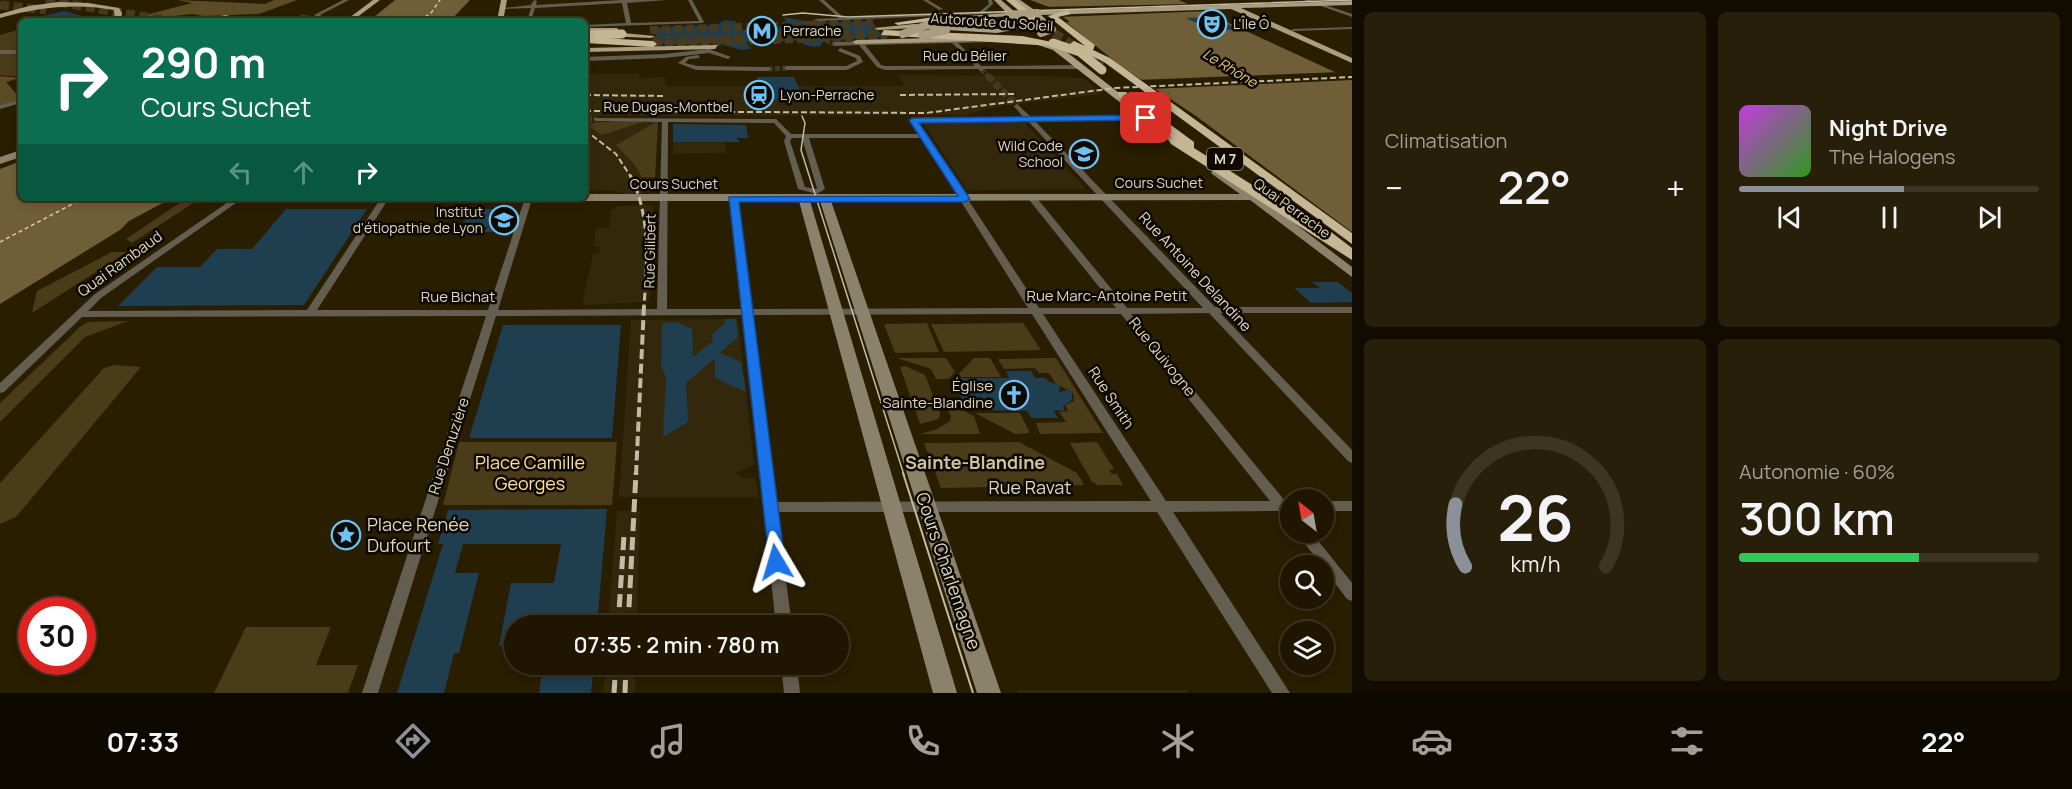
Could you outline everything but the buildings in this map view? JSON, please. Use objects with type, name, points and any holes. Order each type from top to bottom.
[{"type":"highway","points":[[1010,0],[1046,33]]},
{"type":"highway","points":[[1068,12],[1051,14],[1054,19],[1074,32],[1103,64]]},
{"type":"highway","points":[[880,29],[945,13]]},
{"type":"highway","points":[[880,29],[914,26]]},
{"type":"highway","name":"Autoroute du Soleil","points":[[880,29],[931,28],[1046,33],[1103,64],[1350,249]]},
{"type":"highway","name":"Autoroute du Soleil","points":[[880,29],[1022,39],[1046,33],[1103,64]]},
{"type":"highway","points":[[588,34],[622,33],[651,39]]},
{"type":"highway","points":[[588,34],[651,39]]},
{"type":"highway","points":[[588,48],[651,39]]},
{"type":"highway","name":"M 7","points":[[1103,64],[1139,84],[1350,249]]},
{"type":"highway","points":[[1125,98],[1222,170]]},
{"type":"highway","points":[[1176,141],[1350,249]]},
{"type":"main road","points":[[352,18],[377,0]]},
{"type":"main road","points":[[914,26],[1019,29],[1023,25],[999,0]]},
{"type":"main road","points":[[999,0],[1046,33]]},
{"type":"main road","points":[[1016,0],[1048,23],[1046,33]]},
{"type":"main road","points":[[0,17],[37,5],[84,1],[117,9],[118,18]]},
{"type":"main road","points":[[0,17],[33,7],[70,3],[95,6],[106,11],[109,16]]},
{"type":"main road","points":[[1232,7],[1352,3]]},
{"type":"main road","points":[[492,18],[497,9],[504,4]]},
{"type":"main road","points":[[1216,5],[1245,14]]},
{"type":"main road","points":[[1068,12],[1198,8],[1216,5],[1245,9],[1352,56]]},
{"type":"main road","points":[[1232,7],[1352,61]]},
{"type":"main road","points":[[945,13],[1051,14]]},
{"type":"main road","points":[[880,29],[903,34],[931,28],[945,13]]},
{"type":"main road","points":[[945,13],[971,25],[957,29]]},
{"type":"main road","points":[[1006,14],[978,19],[975,22],[986,27],[1007,30]]},
{"type":"main road","points":[[860,45],[904,40],[946,30],[1046,33]]},
{"type":"main road","points":[[588,34],[715,47]]},
{"type":"main road","name":"Quai Perrache","points":[[860,45],[1020,41],[1053,46],[1125,98]]},
{"type":"main road","name":"Quai Perrache","points":[[1072,48],[1146,118],[1176,141]]},
{"type":"street","points":[[324,18],[316,15],[347,0]]},
{"type":"street","points":[[504,4],[664,0]]},
{"type":"street","points":[[588,33],[629,25],[698,23],[702,20],[690,0]]},
{"type":"street","points":[[821,0],[843,19]]},
{"type":"street","points":[[925,0],[945,13]]},
{"type":"street","points":[[932,0],[945,13]]},
{"type":"street","points":[[978,15],[991,4],[990,0]]},
{"type":"street","points":[[1306,0],[1352,16]]},
{"type":"street","points":[[624,1],[629,25]]},
{"type":"street","points":[[530,18],[535,3]]},
{"type":"street","points":[[818,20],[945,13]]},
{"type":"street","points":[[1293,30],[1352,28]]},
{"type":"street","points":[[787,68],[838,68],[858,64],[861,60],[858,57],[840,50],[860,45],[1020,41]]},
{"type":"street","points":[[955,42],[980,68]]},
{"type":"street","points":[[835,44],[847,47]]},
{"type":"street","name":"Rue du Bélier","points":[[860,45],[879,66],[885,68],[1081,68]]},
{"type":"street","points":[[588,59],[664,56],[714,51],[728,57],[693,57],[681,63],[696,68],[768,69]]},
{"type":"street","points":[[0,52],[18,52]]},
{"type":"street","points":[[0,107],[18,102]]},
{"type":"street","name":"Rue Antoine Delandine","points":[[1017,106],[1210,312],[1352,458]]},
{"type":"street","points":[[1028,119],[1146,118]]},
{"type":"street","name":"Rue Dugas-Montbel","points":[[596,119],[776,121],[789,136]]},
{"type":"street","name":"Rue Gilibert","points":[[662,312],[665,119]]},
{"type":"street","name":"Rue Smith","points":[[1028,119],[913,120],[1282,693]]},
{"type":"street","points":[[805,137],[821,189],[817,192],[802,189],[787,141],[789,136],[922,136]]},
{"type":"street","name":"Quai Perrache","points":[[1176,141],[1352,273]]},
{"type":"street","points":[[0,161],[18,154]]},
{"type":"street","name":"Cours Suchet","points":[[588,199],[1252,197]]},
{"type":"street","points":[[733,199],[783,615]]},
{"type":"street","name":"Cours Charlemagne","points":[[804,199],[945,693]]},
{"type":"street","name":"Cours Charlemagne","points":[[825,199],[989,693]]},
{"type":"street","name":"Rue Quivogne","points":[[1033,199],[1280,500]]},
{"type":"street","name":"Quai Rambaud","points":[[0,389],[98,296],[236,201]]},
{"type":"street","points":[[312,312],[384,201]]},
{"type":"street","name":"Rue Denuzière","points":[[370,693],[527,201]]},
{"type":"street","name":"Rue Marc-Antoine Petit","points":[[861,312],[1352,310]]},
{"type":"street","points":[[837,311],[861,312]]},
{"type":"street","name":"Rue Bichat","points":[[78,314],[837,311]]},
{"type":"street","name":"Rue Ravat","points":[[769,507],[1160,505],[1280,509]]},
{"type":"street","points":[[1334,506],[1352,506]]},
{"type":"street","points":[[1312,543],[1352,594]]},
{"type":"street","points":[[790,675],[792,693]]},
{"type":"shaded area","points":[[177,0],[265,4],[274,0],[297,0],[259,14],[204,16],[192,14],[134,18],[192,3]]},
{"type":"shaded area","points":[[588,74],[639,74],[639,78],[665,77],[666,86],[905,86],[898,75],[1039,76],[1083,78],[1102,94],[999,106],[965,115],[596,116],[596,122],[658,121],[655,189],[633,196],[613,190],[588,190]]},
{"type":"shaded area","points":[[0,76],[18,78],[6,82],[18,96],[18,100],[0,105]]},
{"type":"shaded area","points":[[922,121],[1023,121],[1086,189],[967,190]]},
{"type":"shaded area","points":[[673,142],[725,142],[726,153],[673,154]]},
{"type":"shaded area","points":[[649,205],[654,207],[649,302],[582,305],[593,254],[599,253],[600,247],[594,247],[596,228],[609,228],[611,210],[619,206]]},
{"type":"shaded area","points":[[735,319],[738,321],[754,465],[736,473],[743,478],[756,478],[758,497],[619,497],[631,320]]},
{"type":"shaded area","points":[[617,511],[640,511],[637,615],[609,615]]},
{"type":"shaded area","points":[[605,675],[636,675],[635,693],[603,693]]},
{"type":"shaded area","points":[[1017,690],[1187,690],[1188,693],[1018,693]]},
{"type":"green space","points":[[18,30],[18,51],[0,52],[0,35]]},
{"type":"green space","points":[[0,53],[18,53],[18,77],[0,75]]},
{"type":"green space","points":[[646,121],[602,135],[588,126],[596,122]]},
{"type":"green space","points":[[658,121],[655,177],[642,177],[634,164],[616,145]]},
{"type":"green space","points":[[183,201],[196,201],[132,243],[126,239]]},
{"type":"green space","points":[[112,252],[127,252],[32,313],[37,291]]},
{"type":"green space","points":[[128,321],[85,337],[0,422],[0,403],[80,327],[88,322]]},
{"type":"green space","points":[[927,323],[939,352],[895,353],[884,324]]},
{"type":"green space","points":[[1023,323],[1041,350],[944,352],[931,324]]},
{"type":"green space","points":[[897,358],[946,358],[955,372],[948,379],[936,379],[931,369]]},
{"type":"green space","points":[[974,358],[990,358],[1001,377],[956,377]]},
{"type":"green space","points":[[1056,358],[1103,433],[1040,434],[1036,423],[1066,422],[1059,412],[1068,411],[1065,405],[1074,401],[1073,393],[1055,383],[1049,373],[1039,373],[1035,368],[1004,369],[998,359]]},
{"type":"green space","points":[[114,365],[141,367],[16,517],[0,524],[0,483],[104,368]]},
{"type":"green space","points":[[905,366],[925,375],[940,413],[939,419],[920,424],[900,367]]},
{"type":"green space","points":[[948,410],[962,410],[974,416],[980,434],[920,434],[937,429],[950,421],[951,416]]},
{"type":"green space","points":[[975,413],[1020,413],[1030,433],[1015,434]]},
{"type":"green space","name":"Place Camille Georges","points":[[459,442],[617,442],[612,505],[443,505]]},
{"type":"green space","points":[[1019,442],[1077,473],[1084,485],[941,488],[924,443]]},
{"type":"green space","points":[[1097,442],[1114,469],[1109,470],[1112,474],[1117,474],[1123,485],[1098,485],[1092,482],[1070,443]]},
{"type":"green space","points":[[246,627],[331,627],[316,665],[358,665],[348,693],[214,693]]},
{"type":"water","points":[[395,0],[470,0],[453,18],[373,18]]},
{"type":"water","name":"Le Rhône","points":[[1030,0],[1179,0],[1352,80],[1352,232],[1196,116],[1122,67],[1066,22],[1070,22],[1049,7]]},
{"type":"water","points":[[18,162],[18,201],[166,201],[129,221],[120,230],[0,304],[0,169]]},
{"type":"pier","points":[[1194,4],[1209,11],[1059,17],[1040,7]]},
{"type":"pier","points":[[1341,72],[1352,77],[1352,80],[1151,89],[1137,80]]},
{"type":"ferry route","points":[[424,18],[431,13],[440,0]]},
{"type":"ferry route","points":[[0,242],[78,201]]},
{"type":"tunnel","points":[[46,0],[152,18]]},
{"type":"tunnel","points":[[0,5],[46,10]]},
{"type":"tunnel","points":[[818,20],[812,24],[829,42],[835,44]]},
{"type":"tunnel","points":[[650,30],[873,23]]},
{"type":"tunnel","points":[[1043,26],[1103,65]]},
{"type":"tunnel","points":[[653,41],[884,33]]},
{"type":"tunnel","points":[[653,44],[887,36]]},
{"type":"tunnel","points":[[768,69],[787,68]]},
{"type":"tunnel","points":[[981,69],[988,76]]},
{"type":"tunnel","points":[[988,76],[1017,106]]},
{"type":"tunnel","points":[[588,119],[596,119]]},
{"type":"tram line","points":[[783,15],[803,13],[848,17],[1352,0]]},
{"type":"tram line","points":[[802,116],[805,123],[801,150],[904,475]]},
{"type":"tram line","points":[[903,473],[973,693]]},
{"type":"railway","points":[[588,111],[926,113],[1115,88],[1352,77]]},
{"type":"railway","points":[[900,95],[1014,94]]},
{"type":"railway","points":[[588,95],[665,96]]},
{"type":"railway","points":[[588,132],[616,154],[631,177]]},
{"type":"railway","points":[[631,177],[641,206],[646,239],[644,306]]},
{"type":"railway","points":[[636,475],[644,305]]},
{"type":"railway","points":[[629,615],[636,473]]},
{"type":"railway","points":[[619,615],[624,536]]},
{"type":"railway","points":[[614,693],[615,675]]},
{"type":"railway","points":[[625,693],[626,675]]},
{"type":"place","name":"L'Île Ô","points":[[1212,24]]},
{"type":"place","name":"Perrache","points":[[762,31]]},
{"type":"place","name":"Lyon-Perrache","points":[[759,95]]},
{"type":"place","name":"Wild Code School","points":[[1084,154]]},
{"type":"place","name":"Institut d'étiopathie de Lyon","points":[[504,220]]},
{"type":"place","name":"Église Sainte-Blandine","points":[[1014,395]]},
{"type":"place","name":"Place Renée Dufourt","points":[[346,535]]},
{"type":"district","name":"Sainte-Blandine","points":[[975,463]]},
{"type":"route","points":[[776,562],[745,318],[747,305],[733,199],[965,199],[913,120],[1146,118]]}]
